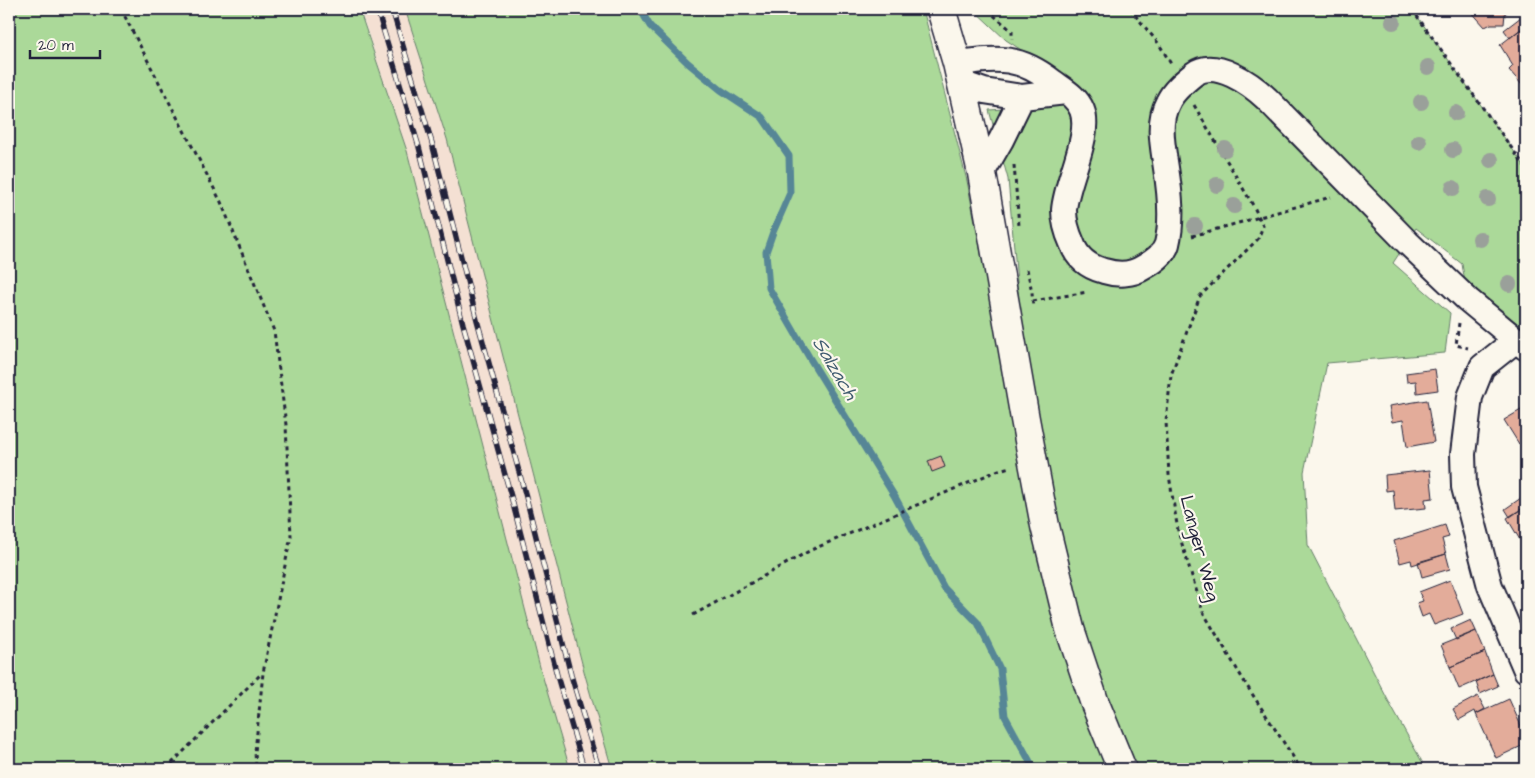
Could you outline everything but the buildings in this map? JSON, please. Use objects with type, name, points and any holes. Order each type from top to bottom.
[{"type":"street","points":[[942,9],[982,173],[1045,526],[1070,629],[1094,701],[1122,769]]},
{"type":"street","points":[[959,73],[989,59],[1012,60],[1041,72],[1077,101],[1083,112],[1083,137],[1071,175],[1064,209],[1066,227],[1074,248],[1086,264],[1104,272],[1124,274],[1138,271],[1156,260],[1166,246],[1170,227],[1170,210],[1162,146],[1163,118],[1168,101],[1182,83],[1198,71],[1214,70],[1227,72],[1252,86],[1288,119],[1408,243],[1468,300],[1521,344],[1482,366],[1470,397],[1463,454],[1464,487],[1490,586],[1526,670]]},
{"type":"street","points":[[959,73],[984,91],[1022,97],[1066,92]]},
{"type":"street","points":[[982,173],[1022,97]]},
{"type":"path","points":[[121,9],[221,202],[274,331],[286,425],[291,536],[263,673],[255,752],[256,769]]},
{"type":"path","points":[[1130,9],[1159,44],[1259,218]]},
{"type":"path","points":[[1412,9],[1526,168]]},
{"type":"path","points":[[1188,237],[1330,197],[1339,200]]},
{"type":"path","name":"Langer Weg","points":[[1259,218],[1263,226],[1258,239],[1200,296],[1171,375],[1166,421],[1169,475],[1178,531],[1203,612],[1247,686],[1301,769]]},
{"type":"path","points":[[1033,301],[1086,292]]},
{"type":"path","points":[[1460,320],[1456,345],[1474,350],[1487,362]]},
{"type":"path","points":[[693,615],[811,550],[999,470],[1032,461]]},
{"type":"path","points":[[166,769],[263,673]]},
{"type":"shaded area","points":[[360,9],[405,9],[447,139],[585,675],[612,769],[570,769],[541,671],[407,151]]},
{"type":"green space","points":[[9,9],[359,9],[407,151],[541,671],[570,769],[9,769]]},
{"type":"green space","points":[[405,9],[923,9],[967,181],[990,299],[1032,453],[1008,179],[989,110],[1039,107],[1043,64],[1006,40],[973,9],[1412,9],[1526,168],[1526,329],[1516,340],[1468,300],[1462,264],[1416,228],[1393,263],[1450,313],[1445,353],[1327,363],[1304,472],[1308,545],[1391,706],[1426,769],[612,769],[585,675],[447,139]]},
{"type":"waterway","name":"Salzach","points":[[640,9],[650,26],[688,63],[721,90],[762,117],[789,156],[790,193],[766,252],[769,288],[895,497],[944,588],[978,623],[1000,669],[1005,716],[1034,769]]},
{"type":"railway","points":[[377,9],[419,147],[463,324],[584,769]]},
{"type":"railway","points":[[392,9],[432,143],[571,675],[599,769]]}]
